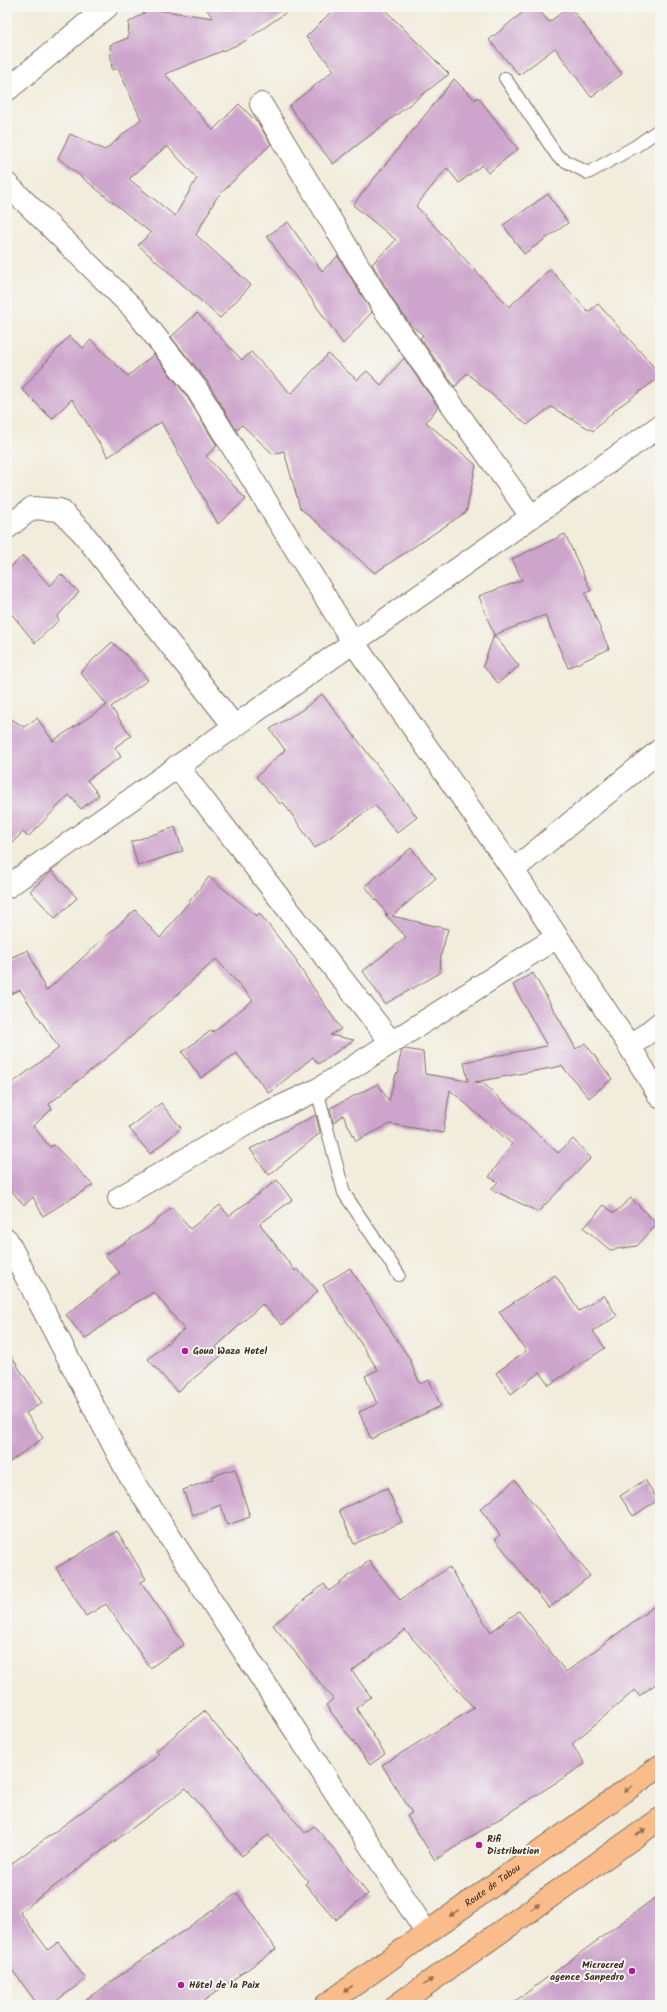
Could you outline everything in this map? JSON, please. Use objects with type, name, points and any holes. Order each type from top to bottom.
[{"type":"main road","name":"Route de Tabou","points":[[326,2005],[660,1766]]},
{"type":"main road","points":[[398,2005],[660,1819]]},
{"type":"street","points":[[7,90],[107,7]]},
{"type":"street","points":[[261,104],[386,312],[530,516]]},
{"type":"street","points":[[7,184],[133,308],[187,377],[353,642],[513,870],[630,1047],[660,1097]]},
{"type":"street","points":[[7,887],[530,516],[660,426]]},
{"type":"street","points":[[7,528],[32,508],[60,510],[82,532],[234,726]]},
{"type":"street","points":[[513,870],[660,750]]},
{"type":"street","points":[[177,766],[391,1042]]},
{"type":"street","points":[[119,1198],[260,1116],[317,1090],[557,936]]},
{"type":"street","points":[[630,1047],[660,1023]]},
{"type":"street","points":[[7,1240],[127,1471],[426,1932]]},
{"type":"lane","points":[[505,78],[558,156],[588,173],[636,146],[660,129]]},
{"type":"lane","points":[[317,1090],[344,1193],[399,1275]]},
{"type":"building","points":[[205,7],[294,7],[242,43],[165,74],[213,130],[239,104],[258,123],[271,144],[217,197],[196,235],[251,285],[220,318],[138,245],[151,233],[58,158],[70,134],[105,150],[141,119],[118,68],[112,70],[110,45],[128,38],[129,22],[151,9],[213,18]],"holes":[[[167,146],[197,178],[175,216],[129,179]]]},
{"type":"building","points":[[336,7],[382,7],[449,74],[333,164],[289,106],[334,70],[306,37]]},
{"type":"building","points":[[529,7],[536,7],[549,22],[570,7],[622,74],[591,97],[555,48],[519,75],[489,40]]},
{"type":"building","points":[[454,79],[475,100],[478,97],[518,149],[488,173],[482,165],[459,183],[447,168],[416,206],[509,307],[550,269],[588,312],[598,304],[660,374],[660,377],[617,408],[593,431],[551,407],[527,425],[467,373],[455,387],[420,338],[423,335],[411,325],[396,305],[372,264],[396,240],[353,205]]},
{"type":"building","points":[[548,194],[568,223],[524,254],[503,225]]},
{"type":"building","points":[[288,222],[322,271],[338,256],[372,312],[343,344],[267,236]]},
{"type":"building","points":[[197,313],[242,360],[251,352],[291,394],[328,354],[357,380],[367,371],[381,385],[404,358],[438,407],[426,422],[476,465],[466,512],[375,573],[300,508],[284,451],[273,454],[242,425],[236,430],[207,381],[171,337]]},
{"type":"building","points":[[69,336],[83,348],[91,340],[128,376],[154,354],[186,395],[217,446],[206,456],[246,499],[218,524],[161,422],[108,457],[72,399],[52,419],[22,389]]},
{"type":"building","points":[[565,534],[591,591],[585,593],[609,649],[568,668],[545,615],[494,635],[479,596],[522,580],[512,559]]},
{"type":"building","points":[[23,556],[50,586],[61,574],[79,592],[57,617],[59,620],[35,643],[7,608],[7,570]]},
{"type":"building","points":[[494,635],[519,666],[498,683],[483,666]]},
{"type":"building","points":[[112,642],[126,655],[148,680],[111,707],[131,736],[115,747],[121,757],[87,780],[99,795],[81,809],[69,795],[28,837],[23,832],[7,848],[7,716],[24,727],[37,718],[53,741],[107,705],[80,672]]},
{"type":"building","points":[[322,694],[417,817],[397,833],[375,805],[315,848],[283,802],[280,804],[256,777],[285,750],[270,729],[302,710]]},
{"type":"building","points":[[175,827],[183,851],[138,866],[131,842]]},
{"type":"building","points":[[411,848],[436,878],[392,916],[448,929],[441,955],[440,973],[385,1004],[363,971],[406,937],[385,914],[388,915],[365,886]]},
{"type":"building","points":[[52,871],[77,898],[55,918],[30,891]]},
{"type":"building","points":[[209,877],[257,916],[259,913],[297,961],[296,962],[341,1029],[330,1035],[354,1040],[318,1064],[313,1057],[269,1093],[236,1053],[201,1078],[182,1052],[212,1030],[213,1032],[253,1000],[216,959],[121,1046],[49,1104],[52,1109],[33,1126],[50,1147],[54,1145],[93,1185],[43,1216],[33,1197],[24,1205],[7,1186],[7,1087],[59,1048],[20,990],[7,996],[7,959],[28,950],[46,991],[135,910],[160,938]]},
{"type":"building","points":[[533,973],[576,1049],[585,1043],[612,1079],[589,1098],[562,1066],[475,1082],[483,1083],[558,1153],[573,1139],[591,1158],[538,1212],[491,1189],[498,1182],[489,1177],[512,1144],[450,1090],[443,1133],[390,1124],[356,1141],[343,1115],[333,1123],[330,1108],[378,1084],[389,1101],[396,1074],[399,1073],[398,1066],[402,1050],[405,1049],[423,1052],[425,1074],[468,1081],[464,1062],[547,1046],[513,985]]},
{"type":"building","points":[[161,1103],[181,1128],[150,1154],[129,1128]]},
{"type":"building","points":[[316,1115],[320,1133],[269,1175],[250,1149]]},
{"type":"building","points":[[277,1180],[292,1200],[260,1224],[295,1271],[297,1269],[318,1291],[282,1325],[262,1304],[216,1347],[222,1355],[177,1392],[148,1359],[184,1329],[154,1292],[119,1313],[85,1339],[66,1315],[120,1273],[105,1255],[149,1227],[172,1207],[190,1229],[220,1205],[229,1216]]},
{"type":"building","points":[[631,1198],[657,1224],[637,1246],[610,1250],[584,1228],[604,1205],[614,1213]]},
{"type":"building","points":[[350,1268],[409,1358],[420,1384],[429,1380],[441,1406],[371,1439],[359,1412],[377,1404],[365,1376],[378,1370],[323,1285]]},
{"type":"building","points":[[555,1275],[579,1311],[604,1295],[617,1316],[593,1331],[605,1348],[549,1385],[540,1372],[511,1394],[496,1373],[526,1351],[499,1312]]},
{"type":"building","points":[[7,1350],[42,1403],[26,1413],[43,1438],[7,1464]]},
{"type":"building","points":[[235,1469],[250,1517],[227,1525],[221,1505],[193,1515],[183,1490],[213,1479],[212,1476]]},
{"type":"building","points":[[515,1480],[590,1576],[549,1608],[495,1539],[500,1535],[480,1509]]},
{"type":"building","points":[[645,1480],[658,1500],[633,1516],[620,1496]]},
{"type":"building","points":[[387,1488],[402,1522],[354,1544],[339,1510]]},
{"type":"building","points":[[117,1531],[146,1579],[141,1582],[184,1644],[150,1668],[106,1604],[86,1616],[56,1568]]},
{"type":"building","points":[[369,1561],[400,1600],[449,1567],[491,1632],[519,1611],[566,1672],[660,1602],[660,1681],[639,1696],[635,1690],[572,1744],[585,1764],[435,1860],[407,1816],[412,1813],[382,1765],[474,1708],[405,1630],[352,1671],[371,1697],[356,1708],[385,1754],[370,1765],[326,1705],[333,1699],[273,1625],[324,1584],[329,1591]]},
{"type":"building","points":[[204,1711],[305,1833],[314,1826],[334,1849],[368,1894],[336,1920],[305,1884],[308,1881],[268,1835],[242,1856],[186,1788],[20,1912],[48,1950],[58,1942],[86,1979],[51,2005],[38,2005],[7,1963],[7,1867],[159,1755],[156,1751]]},
{"type":"building","points":[[237,1893],[276,1949],[198,2005],[78,2005]]},
{"type":"building","points":[[660,1894],[660,2005],[510,2005]]},
{"type":"place","name":"Goua Waza Hotel","points":[[185,1351]]},
{"type":"place","name":"Rifi Distribution","points":[[479,1845]]},
{"type":"place","name":"Microcred agence Sanpedro","points":[[632,1971]]},
{"type":"place","name":"Hôtel de la Paix","points":[[181,1985]]}]
